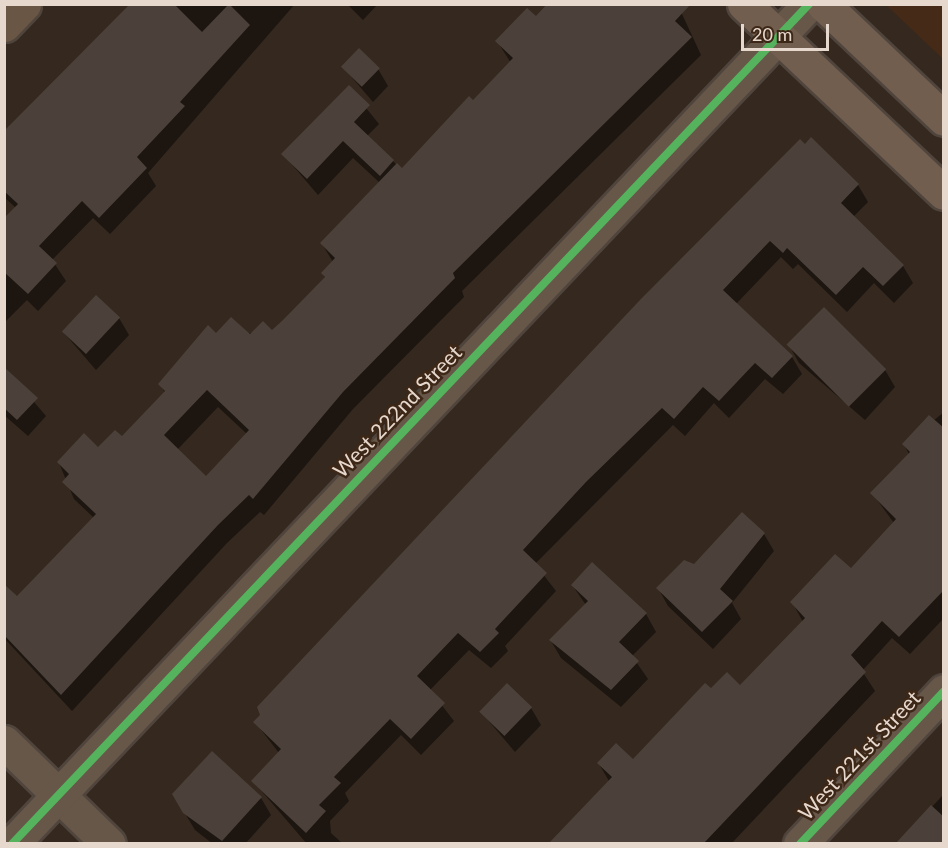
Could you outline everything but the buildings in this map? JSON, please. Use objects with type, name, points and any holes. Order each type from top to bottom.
[{"type":"main road","points":[[4,25],[24,4]]},
{"type":"main road","points":[[744,4],[944,193]]},
{"type":"main road","points":[[823,4],[944,119]]},
{"type":"street","name":"West 222nd Street","points":[[12,843],[809,4]]},
{"type":"street","name":"West 221st Street","points":[[800,843],[944,691]]},
{"type":"street","points":[[4,742],[109,843]]},
{"type":"shaded area","points":[[886,5],[943,5],[943,59]]},
{"type":"cycle path","points":[[12,844],[809,4]]},
{"type":"cycle path","points":[[800,844],[944,691]]}]
